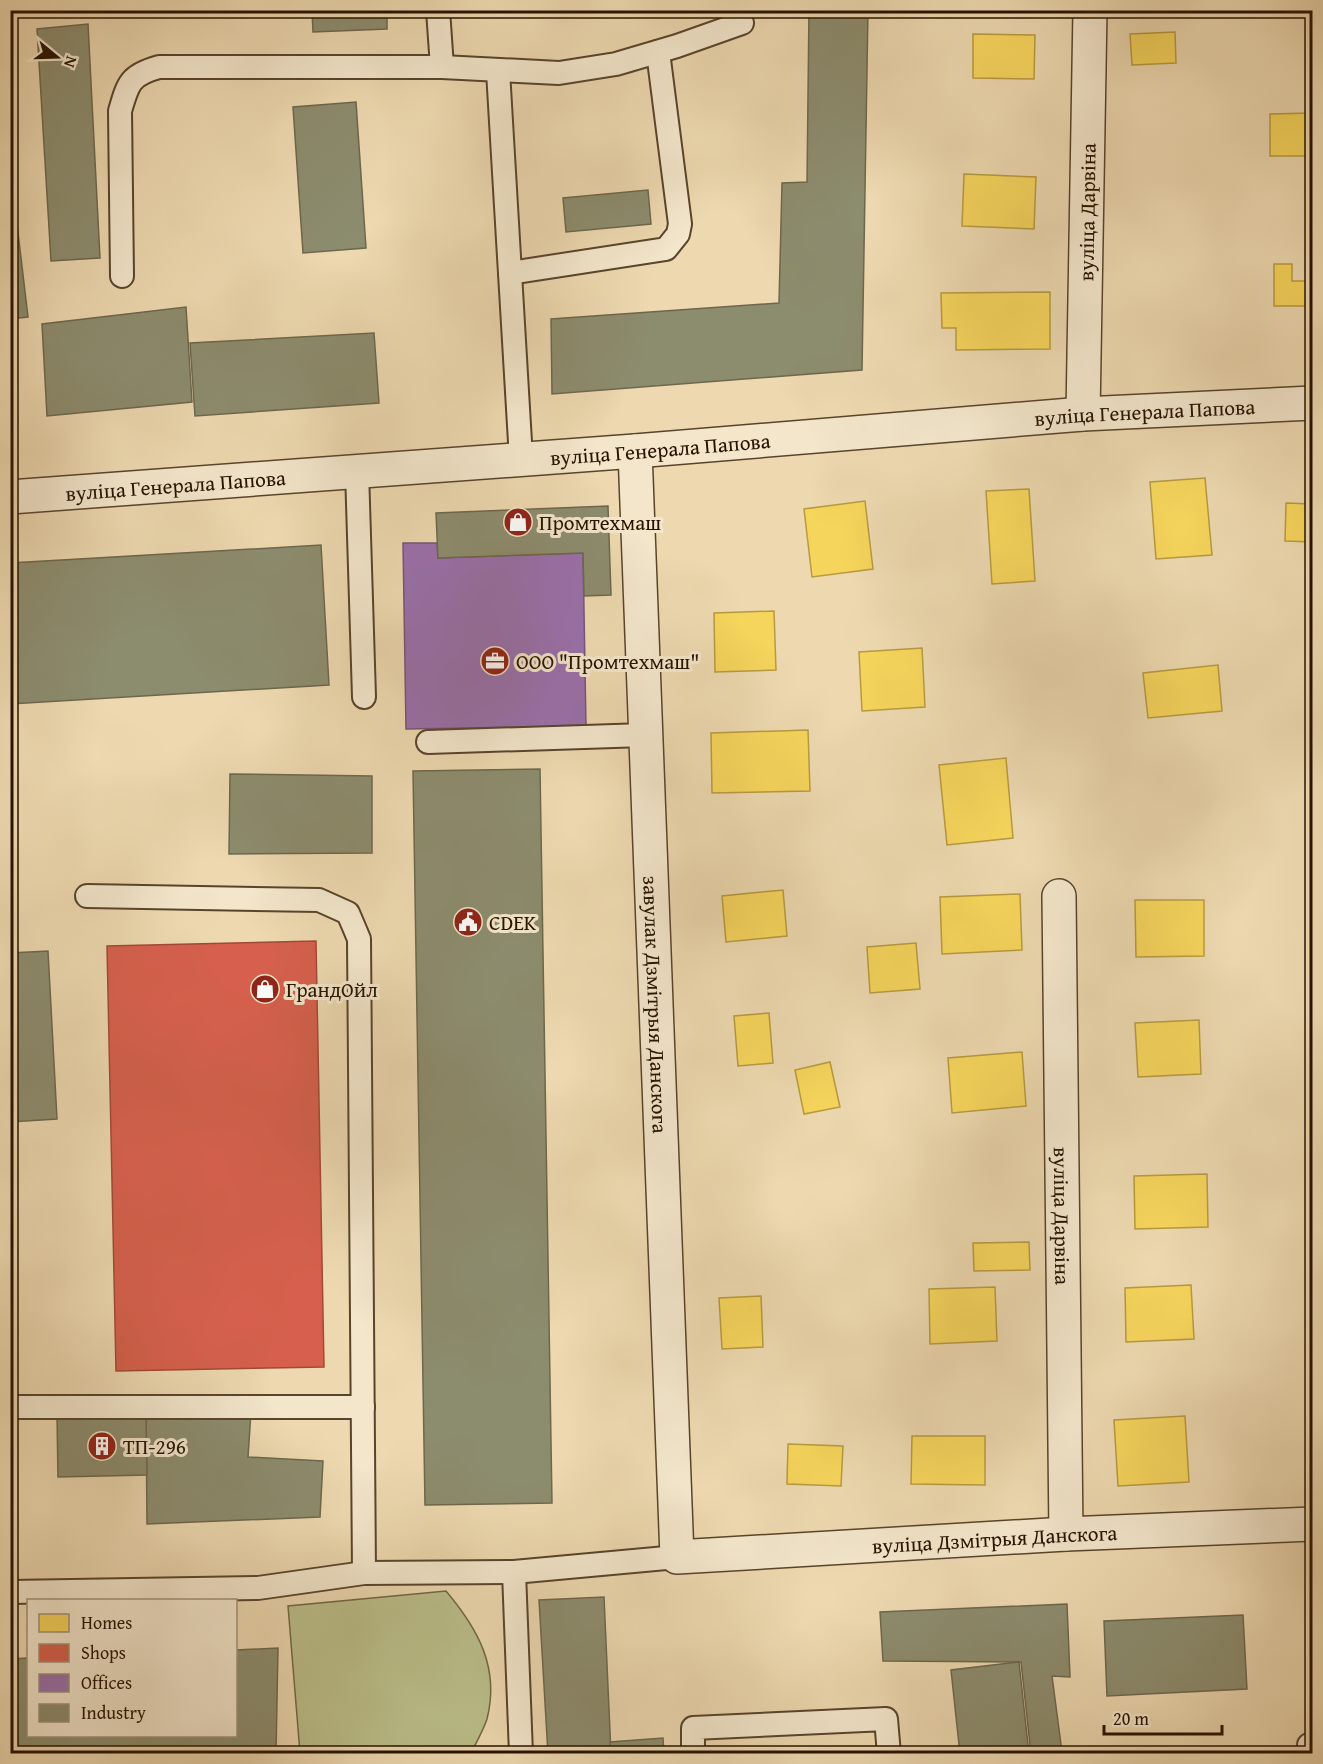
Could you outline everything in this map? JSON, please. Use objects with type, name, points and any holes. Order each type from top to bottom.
[{"type":"street","name":"вуліца Дарвіна","points":[[1083,414],[1090,10]]},
{"type":"street","name":"вуліца Генерала Папова","points":[[10,497],[635,451],[1083,414],[1312,404]]},
{"type":"street","name":"завулак Дзмітрыя Данскога","points":[[635,451],[677,1557]]},
{"type":"street","name":"вуліца Дарвіна","points":[[1059,896],[1066,1534]]},
{"type":"street","name":"вуліца Дзмітрыя Данскога","points":[[677,1557],[1066,1534],[1312,1524]]},
{"type":"lane","points":[[438,10],[442,67]]},
{"type":"lane","points":[[123,276],[120,111],[128,86],[138,73],[159,67],[442,67],[559,73],[616,64],[742,23]]},
{"type":"lane","points":[[510,273],[666,249],[678,234],[680,224],[658,52]]},
{"type":"lane","points":[[498,71],[521,459]]},
{"type":"lane","points":[[357,471],[364,697]]},
{"type":"lane","points":[[428,742],[645,735]]},
{"type":"lane","points":[[87,896],[319,900],[348,913],[359,939],[364,1573]]},
{"type":"lane","points":[[10,1407],[363,1407]]},
{"type":"lane","points":[[10,1592],[258,1588],[364,1573],[514,1572],[677,1557]]},
{"type":"lane","points":[[514,1572],[521,1754]]},
{"type":"lane","points":[[693,1754],[693,1728],[886,1719],[889,1754]]},
{"type":"green space","points":[[446,1591],[468,1620],[476,1635],[488,1666],[491,1683],[487,1719],[471,1753],[300,1753],[288,1606]]},
{"type":"building: Homes","points":[[1175,32],[1176,63],[1132,65],[1130,34]]},
{"type":"building: Homes","points":[[973,34],[1035,35],[1034,79],[973,78]]},
{"type":"building: Homes","points":[[1311,60],[1312,156],[1270,156],[1270,114],[1311,113]]},
{"type":"building: Homes","points":[[964,174],[1036,177],[1034,229],[962,226]]},
{"type":"building: Homes","points":[[1274,264],[1292,264],[1292,281],[1308,281],[1308,306],[1274,306]]},
{"type":"building: Homes","points":[[1050,292],[1050,349],[956,350],[956,328],[942,328],[941,293]]},
{"type":"building: Homes","points":[[1205,478],[1212,555],[1156,559],[1150,482]]},
{"type":"building: Homes","points":[[1029,489],[1035,581],[992,584],[986,491]]},
{"type":"building: Homes","points":[[865,501],[873,569],[812,577],[804,509]]},
{"type":"building: Homes","points":[[1286,503],[1312,504],[1312,542],[1285,541]]},
{"type":"building: Homes","points":[[774,611],[776,670],[715,672],[714,613]]},
{"type":"building: Homes","points":[[922,648],[925,707],[862,711],[859,652]]},
{"type":"building: Homes","points":[[1218,665],[1222,711],[1148,718],[1143,673]]},
{"type":"building: Homes","points":[[808,730],[810,791],[712,793],[711,733]]},
{"type":"building: Homes","points":[[1006,758],[1013,838],[947,845],[939,765]]},
{"type":"building: Homes","points":[[783,890],[787,936],[726,942],[722,896]]},
{"type":"building: Homes","points":[[1020,894],[1022,950],[942,954],[940,897]]},
{"type":"building: Homes","points":[[1135,900],[1204,900],[1204,956],[1136,957]]},
{"type":"building: Homes","points":[[916,943],[920,989],[870,993],[867,947]]},
{"type":"building: Homes","points":[[769,1013],[773,1063],[738,1066],[734,1016]]},
{"type":"building: Homes","points":[[1199,1020],[1201,1074],[1138,1077],[1135,1023]]},
{"type":"building: Homes","points":[[1022,1052],[1026,1106],[952,1113],[948,1058]]},
{"type":"building: Homes","points":[[830,1062],[840,1107],[804,1114],[795,1070]]},
{"type":"building: Homes","points":[[1207,1174],[1208,1227],[1135,1229],[1134,1176]]},
{"type":"building: Homes","points":[[1029,1242],[1030,1270],[974,1271],[973,1243]]},
{"type":"building: Homes","points":[[1191,1285],[1194,1339],[1126,1342],[1125,1288]]},
{"type":"building: Homes","points":[[995,1287],[997,1341],[930,1344],[929,1289]]},
{"type":"building: Homes","points":[[761,1296],[763,1347],[722,1349],[719,1298]]},
{"type":"building: Homes","points":[[1185,1416],[1189,1482],[1118,1486],[1114,1420]]},
{"type":"building: Homes","points":[[912,1436],[985,1436],[985,1485],[911,1484]]},
{"type":"building: Homes","points":[[788,1444],[843,1446],[841,1486],[787,1484]]},
{"type":"building: Shops","points":[[316,941],[324,1367],[116,1371],[107,946]]},
{"type":"building: Offices","name":"ООО \"Промтехмаш\"","points":[[403,543],[437,543],[438,558],[583,553],[586,726],[406,729]]},
{"type":"building: Industry","points":[[312,10],[387,10],[387,29],[313,32]]},
{"type":"building: Industry","points":[[809,10],[868,10],[862,370],[552,394],[551,319],[779,303],[782,183],[807,182]]},
{"type":"building: Industry","points":[[88,24],[100,258],[51,261],[37,29]]},
{"type":"building: Industry","points":[[356,102],[366,248],[303,253],[293,107]]},
{"type":"building: Industry","points":[[10,165],[28,317],[10,319]]},
{"type":"building: Industry","points":[[648,190],[651,224],[566,232],[563,198]]},
{"type":"building: Industry","points":[[186,307],[192,402],[47,416],[42,324]]},
{"type":"building: Industry","points":[[374,333],[379,403],[195,416],[190,343]]},
{"type":"building: Industry","points":[[608,506],[611,595],[584,596],[583,553],[438,558],[436,513]]},
{"type":"building: Industry","points":[[321,545],[329,685],[10,704],[10,563]]},
{"type":"building: Industry","points":[[540,769],[552,1503],[425,1505],[413,771]]},
{"type":"building: Industry","points":[[230,774],[372,776],[372,853],[229,854]]},
{"type":"building: Industry","points":[[48,951],[57,1119],[10,1122],[10,953]]},
{"type":"building: Industry","points":[[251,1412],[248,1457],[323,1461],[320,1517],[147,1524],[146,1415]]},
{"type":"building: Industry","name":"ТП-296","points":[[146,1415],[147,1475],[58,1477],[57,1416]]},
{"type":"building: Industry","points":[[604,1597],[611,1754],[548,1754],[539,1600]]},
{"type":"building: Industry","points":[[1067,1604],[1070,1677],[1052,1676],[1062,1752],[1058,1754],[1031,1754],[1021,1662],[883,1661],[880,1612]]},
{"type":"building: Industry","points":[[1243,1615],[1247,1689],[1107,1696],[1104,1621]]},
{"type":"building: Industry","points":[[278,1648],[276,1754],[10,1754],[10,1659],[27,1658],[27,1737],[237,1737],[237,1650]]},
{"type":"building: Industry","points":[[1019,1662],[1029,1754],[960,1754],[951,1670]]},
{"type":"building: Industry","points":[[663,1738],[664,1754],[611,1754],[610,1742]]},
{"type":"place","name":"Промтехмаш","points":[[518,522]]},
{"type":"place","name":"ООО \"Промтехмаш\"","points":[[495,661]]},
{"type":"place","name":"CDEK","points":[[468,922]]},
{"type":"place","name":"ГрандОйл","points":[[265,989]]},
{"type":"place","name":"ТП-296","points":[[102,1446]]}]
